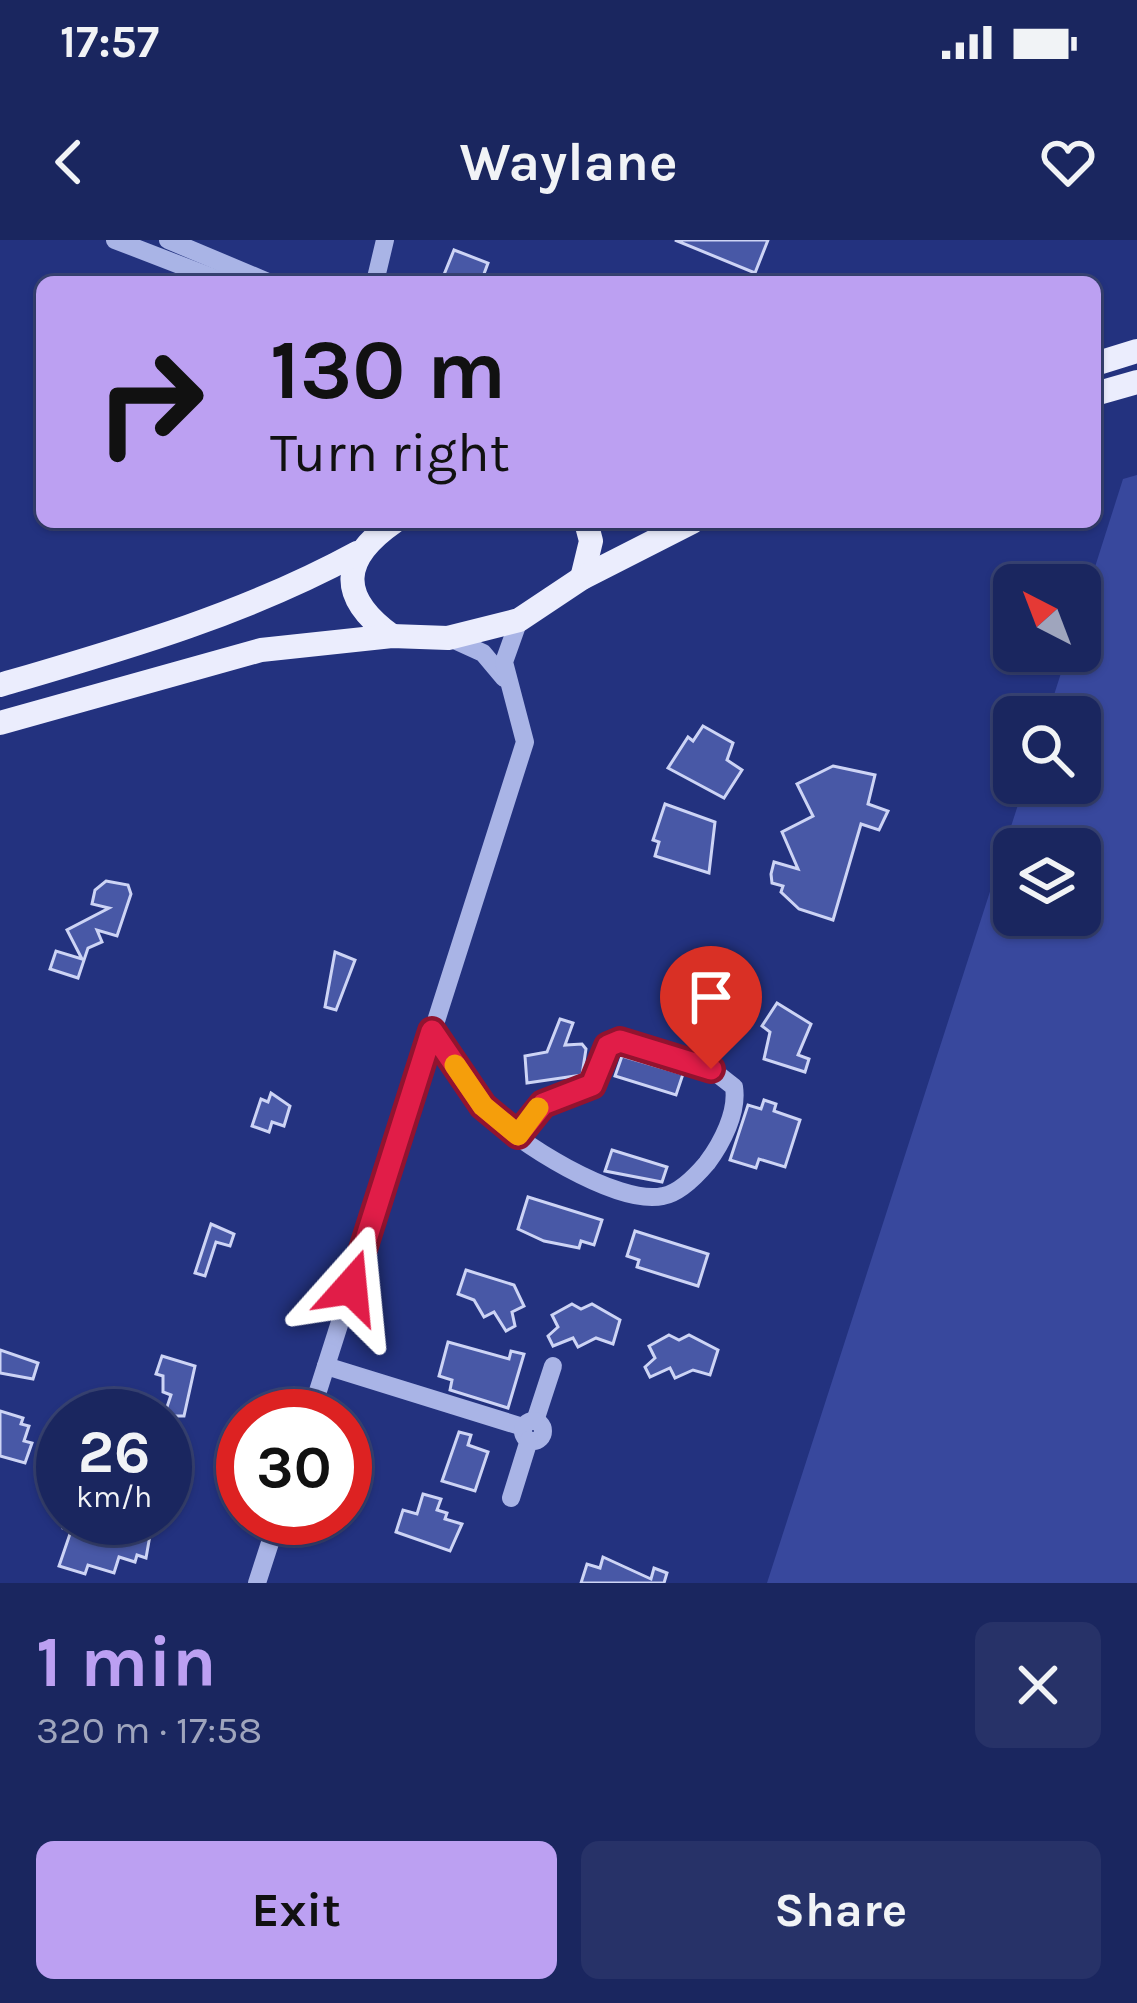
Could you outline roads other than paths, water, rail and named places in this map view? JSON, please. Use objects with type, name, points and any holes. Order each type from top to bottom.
[{"type":"main road","points":[[1101,362],[1137,351]]},
{"type":"main road","points":[[1101,392],[1137,382]]},
{"type":"main road","points":[[0,685],[218,619],[357,553],[387,528]]},
{"type":"main road","points":[[582,578],[591,541],[588,528]]},
{"type":"main road","points":[[0,723],[261,650],[392,636],[448,638],[519,620],[582,578],[680,528]]},
{"type":"main road","points":[[357,553],[354,594],[362,610],[392,636]]},
{"type":"street","points":[[115,240],[208,276]]},
{"type":"street","points":[[168,240],[254,276]]},
{"type":"street","points":[[367,240],[373,276]]},
{"type":"street","points":[[376,276],[385,240]]},
{"type":"street","points":[[319,1389],[526,742],[507,682],[507,644],[519,620]]},
{"type":"street","points":[[448,638],[482,653],[507,682]]},
{"type":"street","points":[[432,1031],[483,1106],[518,1135],[608,1187],[663,1196],[698,1174],[712,1156],[734,1108],[734,1087],[711,1069],[620,1041],[608,1046],[592,1085],[543,1104],[518,1135]]},
{"type":"street","points":[[326,1366],[529,1430]]},
{"type":"street","points":[[511,1498],[553,1366]]},
{"type":"street","points":[[257,1583],[269,1545]]}]
